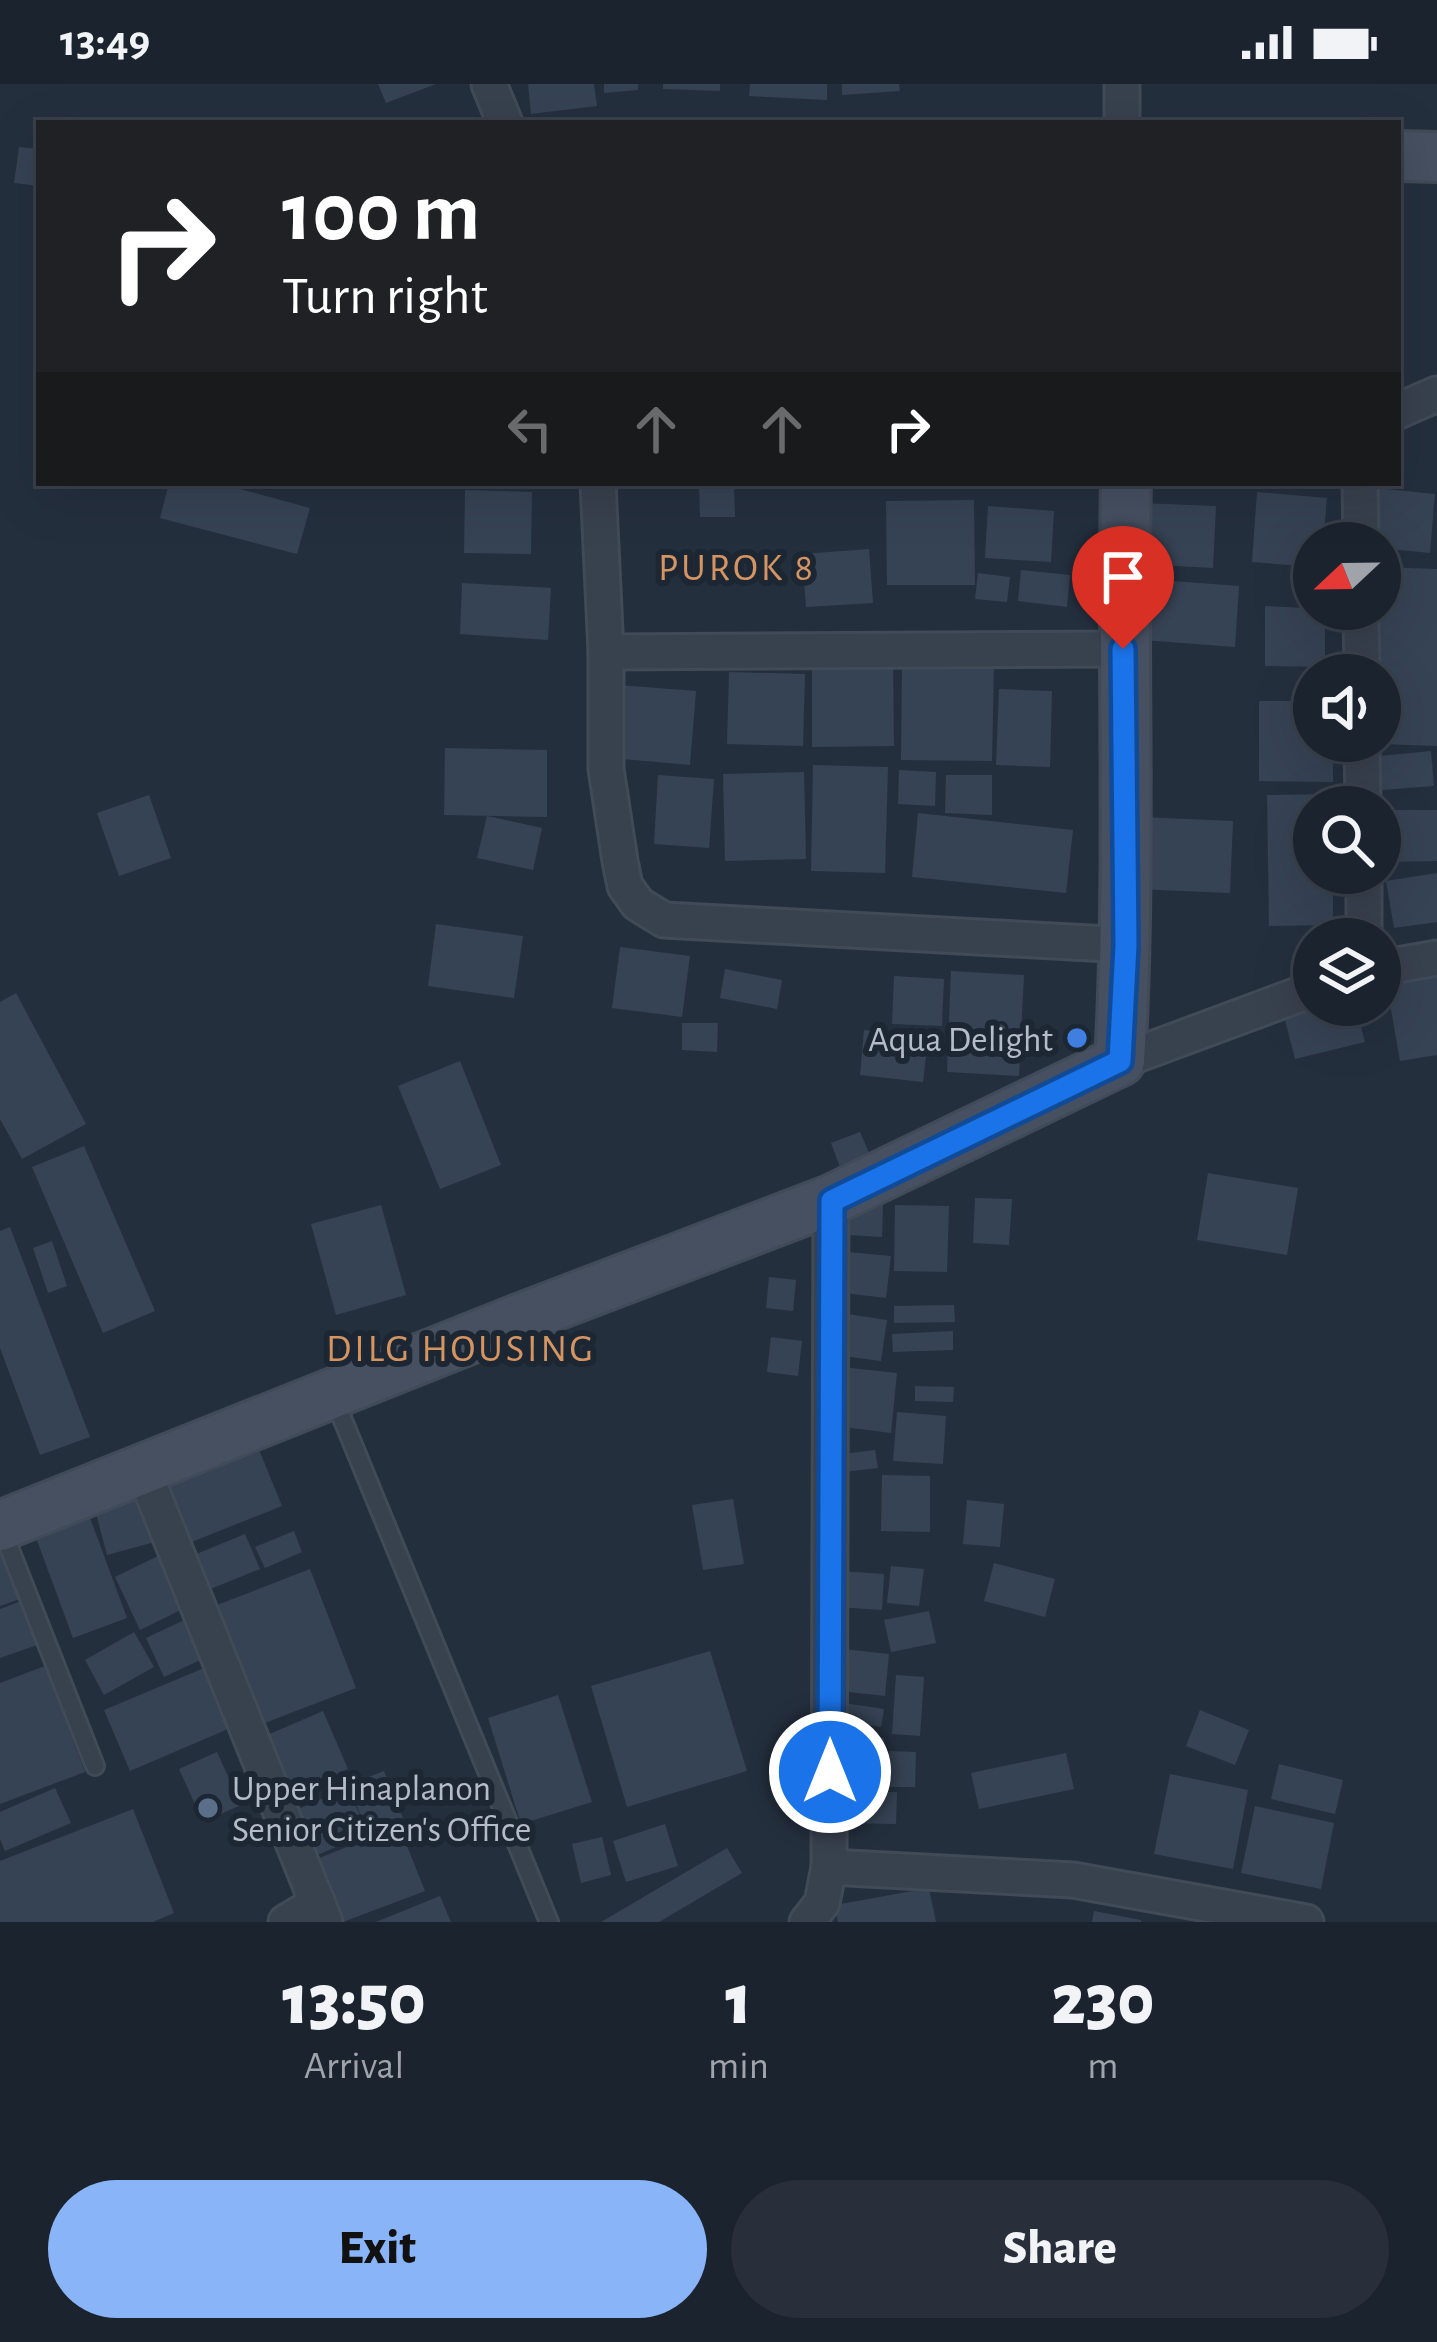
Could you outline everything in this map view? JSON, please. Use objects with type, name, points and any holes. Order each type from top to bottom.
[{"type":"street","points":[[489,84],[504,120]]},
{"type":"street","points":[[1122,84],[1122,120]]},
{"type":"street","points":[[1401,156],[1437,157]]},
{"type":"street","points":[[1401,410],[1437,394]]},
{"type":"street","points":[[598,486],[606,769],[625,886],[638,904],[664,920],[1126,945]]},
{"type":"street","points":[[1120,1061],[1126,945],[1126,486]]},
{"type":"street","points":[[1360,486],[1361,522]]},
{"type":"street","points":[[606,652],[1123,649]]},
{"type":"street","points":[[1401,964],[1437,958]]},
{"type":"street","points":[[1,1526],[332,1392],[832,1201],[1120,1061],[1293,997]]},
{"type":"street","points":[[807,1922],[822,1903],[829,1867],[832,1201]]},
{"type":"street","points":[[142,1467],[322,1912],[286,1922]]},
{"type":"street","points":[[829,1867],[1073,1880],[1306,1922]]},
{"type":"lane","points":[[332,1392],[549,1922]]},
{"type":"lane","points":[[1,1526],[95,1766]]},
{"type":"building","points":[[378,84],[436,84],[386,103]]},
{"type":"building","points":[[528,84],[594,84],[597,106],[531,114]]},
{"type":"building","points":[[604,84],[638,84],[638,90],[604,93]]},
{"type":"building","points":[[663,84],[720,84],[720,91],[663,89]]},
{"type":"building","points":[[750,84],[827,84],[827,100],[749,96]]},
{"type":"building","points":[[842,84],[899,84],[900,91],[842,95]]},
{"type":"building","points":[[19,147],[36,149],[36,186],[14,183]]},
{"type":"building","points":[[168,486],[229,486],[310,508],[297,554],[160,518]]},
{"type":"building","points":[[699,486],[734,486],[735,517],[700,517]]},
{"type":"building","points":[[1376,488],[1435,494],[1430,553],[1401,550],[1401,522],[1373,522]]},
{"type":"building","points":[[465,490],[532,492],[531,554],[464,553]]},
{"type":"building","points":[[1257,492],[1327,498],[1325,522],[1293,522],[1293,565],[1252,562]]},
{"type":"building","points":[[974,500],[975,585],[887,585],[886,501]]},
{"type":"building","points":[[1140,503],[1216,506],[1213,568],[1138,564]]},
{"type":"building","points":[[988,506],[1054,511],[1051,562],[985,558]]},
{"type":"building","points":[[869,549],[873,603],[806,607],[802,554]]},
{"type":"building","points":[[1401,568],[1437,569],[1437,746],[1401,745],[1401,654],[1374,654],[1376,630],[1401,630]]},
{"type":"building","points":[[1021,570],[1070,575],[1067,607],[1018,601]]},
{"type":"building","points":[[978,573],[1010,577],[1007,602],[975,599]]},
{"type":"building","points":[[1147,579],[1239,586],[1235,647],[1143,640]]},
{"type":"building","points":[[462,583],[551,588],[548,640],[460,634]]},
{"type":"building","points":[[1265,606],[1293,607],[1293,630],[1325,630],[1325,654],[1293,654],[1293,666],[1265,666]]},
{"type":"building","points":[[902,662],[994,664],[992,761],[901,760]]},
{"type":"building","points":[[893,663],[894,746],[812,747],[812,664]]},
{"type":"building","points":[[729,672],[805,674],[803,746],[727,744]]},
{"type":"building","points":[[618,685],[696,691],[690,765],[612,758]]},
{"type":"building","points":[[999,689],[1052,691],[1050,767],[996,765]]},
{"type":"building","points":[[1259,701],[1293,701],[1293,762],[1333,762],[1333,782],[1259,781]]},
{"type":"building","points":[[445,748],[547,750],[547,817],[444,815]]},
{"type":"building","points":[[1431,751],[1434,786],[1382,786],[1380,762],[1401,762],[1401,754]]},
{"type":"building","points":[[813,765],[888,767],[885,873],[811,871]]},
{"type":"building","points":[[899,770],[936,772],[935,806],[898,804]]},
{"type":"building","points":[[804,772],[806,859],[725,861],[723,774]]},
{"type":"building","points":[[658,775],[714,779],[709,848],[654,844]]},
{"type":"building","points":[[946,775],[992,775],[992,815],[945,813]]},
{"type":"building","points":[[149,795],[171,858],[119,876],[97,813]]},
{"type":"building","points":[[1267,795],[1293,795],[1293,894],[1333,894],[1333,918],[1293,918],[1293,926],[1269,926]]},
{"type":"building","points":[[1401,810],[1437,810],[1437,861],[1401,862]]},
{"type":"building","points":[[918,813],[1073,830],[1066,893],[912,877]]},
{"type":"building","points":[[487,816],[542,828],[533,870],[477,858]]},
{"type":"building","points":[[1139,817],[1233,821],[1230,893],[1136,889]]},
{"type":"building","points":[[1437,873],[1437,922],[1401,927],[1401,918],[1392,918],[1388,894],[1401,894],[1401,879]]},
{"type":"building","points":[[436,924],[523,936],[514,998],[428,986]]},
{"type":"building","points":[[620,947],[690,956],[682,1017],[612,1008]]},
{"type":"building","points":[[1437,967],[1437,1055],[1400,1061],[1394,1026],[1401,1026],[1401,973]]},
{"type":"building","points":[[725,969],[782,980],[777,1009],[720,998]]},
{"type":"building","points":[[951,971],[1024,975],[1019,1076],[947,1072]]},
{"type":"building","points":[[894,976],[944,979],[942,1026],[892,1024]]},
{"type":"building","points":[[16,993],[86,1124],[22,1159],[0,1119],[0,1002]]},
{"type":"building","points":[[1293,1014],[1293,1026],[1361,1026],[1365,1042],[1295,1059],[1284,1016]]},
{"type":"building","points":[[682,1023],[718,1023],[717,1052],[682,1050]]},
{"type":"building","points":[[864,1030],[928,1037],[923,1082],[860,1075]]},
{"type":"building","points":[[460,1061],[501,1165],[440,1189],[398,1086]]},
{"type":"building","points":[[860,1132],[870,1155],[840,1167],[831,1143]]},
{"type":"building","points":[[84,1146],[155,1311],[103,1333],[32,1167]]},
{"type":"building","points":[[1208,1173],[1298,1188],[1287,1255],[1197,1240]]},
{"type":"building","points":[[975,1198],[1012,1199],[1009,1245],[973,1243]]},
{"type":"building","points":[[848,1204],[883,1205],[882,1237],[847,1235]]},
{"type":"building","points":[[381,1205],[406,1295],[336,1315],[311,1224]]},
{"type":"building","points":[[895,1205],[949,1206],[947,1272],[894,1271]]},
{"type":"building","points":[[10,1227],[90,1437],[40,1455],[0,1348],[0,1231]]},
{"type":"building","points":[[52,1241],[67,1286],[48,1293],[33,1248]]},
{"type":"building","points":[[848,1252],[891,1256],[886,1298],[844,1293]]},
{"type":"building","points":[[769,1277],[796,1280],[793,1311],[766,1308]]},
{"type":"building","points":[[954,1305],[955,1322],[894,1323],[894,1306]]},
{"type":"building","points":[[841,1313],[887,1320],[881,1361],[835,1355]]},
{"type":"building","points":[[953,1331],[953,1350],[893,1352],[892,1334]]},
{"type":"building","points":[[771,1337],[802,1341],[798,1376],[767,1372]]},
{"type":"building","points":[[842,1367],[897,1373],[891,1433],[836,1426]]},
{"type":"building","points":[[915,1386],[954,1387],[953,1402],[915,1401]]},
{"type":"building","points":[[897,1412],[946,1416],[943,1464],[893,1461]]},
{"type":"building","points":[[253,1435],[282,1506],[189,1543],[160,1472]]},
{"type":"building","points":[[875,1450],[878,1468],[844,1472],[842,1454]]},
{"type":"building","points":[[882,1475],[930,1476],[930,1532],[881,1531]]},
{"type":"building","points":[[147,1487],[162,1540],[107,1555],[93,1502]]},
{"type":"building","points":[[82,1496],[127,1618],[73,1638],[28,1516]]},
{"type":"building","points":[[733,1499],[744,1564],[703,1570],[692,1505]]},
{"type":"building","points":[[967,1500],[1004,1504],[1000,1547],[963,1544]]},
{"type":"building","points":[[294,1531],[302,1552],[265,1568],[255,1547]]},
{"type":"building","points":[[245,1534],[260,1569],[208,1590],[194,1555]]},
{"type":"building","points":[[0,1547],[20,1599],[0,1606]]},
{"type":"building","points":[[164,1553],[189,1606],[140,1630],[115,1577]]},
{"type":"building","points":[[994,1563],[1055,1579],[1045,1617],[984,1601]]},
{"type":"building","points":[[891,1566],[924,1569],[919,1606],[887,1603]]},
{"type":"building","points":[[310,1569],[356,1688],[262,1724],[217,1605]]},
{"type":"building","points":[[839,1571],[884,1574],[882,1610],[837,1607]]},
{"type":"building","points":[[24,1600],[40,1644],[0,1658],[0,1609]]},
{"type":"building","points":[[929,1611],[936,1643],[891,1652],[884,1620]]},
{"type":"building","points":[[197,1614],[215,1653],[164,1677],[146,1638]]},
{"type":"building","points":[[134,1632],[154,1667],[104,1695],[85,1660]]},
{"type":"building","points":[[843,1649],[889,1654],[885,1696],[839,1691]]},
{"type":"building","points":[[710,1651],[747,1771],[627,1807],[591,1686]]},
{"type":"building","points":[[216,1663],[242,1723],[130,1771],[104,1710]]},
{"type":"building","points":[[45,1666],[85,1772],[0,1804],[0,1683]]},
{"type":"building","points":[[896,1675],[924,1677],[920,1736],[892,1734]]},
{"type":"building","points":[[558,1695],[592,1802],[521,1824],[488,1718]]},
{"type":"building","points":[[844,1703],[884,1709],[881,1727],[842,1721]]},
{"type":"building","points":[[1200,1710],[1249,1730],[1235,1765],[1186,1746]]},
{"type":"building","points":[[323,1711],[348,1769],[290,1794],[265,1736]]},
{"type":"building","points":[[884,1738],[884,1758],[839,1759],[838,1739]]},
{"type":"building","points":[[889,1751],[916,1752],[915,1787],[888,1787]]},
{"type":"building","points":[[217,1752],[241,1805],[203,1822],[179,1769]]},
{"type":"building","points":[[1066,1753],[1074,1789],[979,1809],[971,1773]]},
{"type":"building","points":[[1279,1764],[1343,1780],[1335,1814],[1271,1799]]},
{"type":"building","points":[[384,1771],[403,1818],[315,1856],[294,1811],[347,1788],[365,1825],[348,1785]]},
{"type":"building","points":[[1170,1774],[1248,1790],[1233,1869],[1154,1854]]},
{"type":"building","points":[[55,1788],[71,1823],[5,1851],[0,1812]]},
{"type":"building","points":[[839,1791],[897,1792],[896,1824],[839,1823]]},
{"type":"building","points":[[1255,1806],[1334,1823],[1321,1889],[1241,1873]]},
{"type":"building","points":[[133,1809],[174,1913],[153,1922],[0,1922],[0,1861]]},
{"type":"building","points":[[665,1824],[678,1866],[626,1882],[613,1841]]},
{"type":"building","points":[[399,1826],[425,1891],[343,1922],[317,1859]]},
{"type":"building","points":[[602,1837],[611,1875],[581,1883],[572,1844]]},
{"type":"building","points":[[727,1848],[742,1873],[659,1922],[601,1922]]},
{"type":"building","points":[[929,1888],[936,1922],[838,1922],[835,1905]]},
{"type":"building","points":[[440,1896],[451,1922],[376,1922]]},
{"type":"building","points":[[1094,1911],[1141,1920],[1141,1922],[1092,1922]]},
{"type":"place","name":"Aqua Delight","points":[[1077,1038]]},
{"type":"place","name":"Upper Hinaplanon Senior Citizen's Office","points":[[208,1808]]},
{"type":"district","name":"PUROK 8","points":[[737,566]]},
{"type":"district","name":"DILG HOUSING","points":[[461,1347]]},
{"type":"route","points":[[830,1772],[832,1201],[1120,1061],[1126,945],[1123,649]]}]
